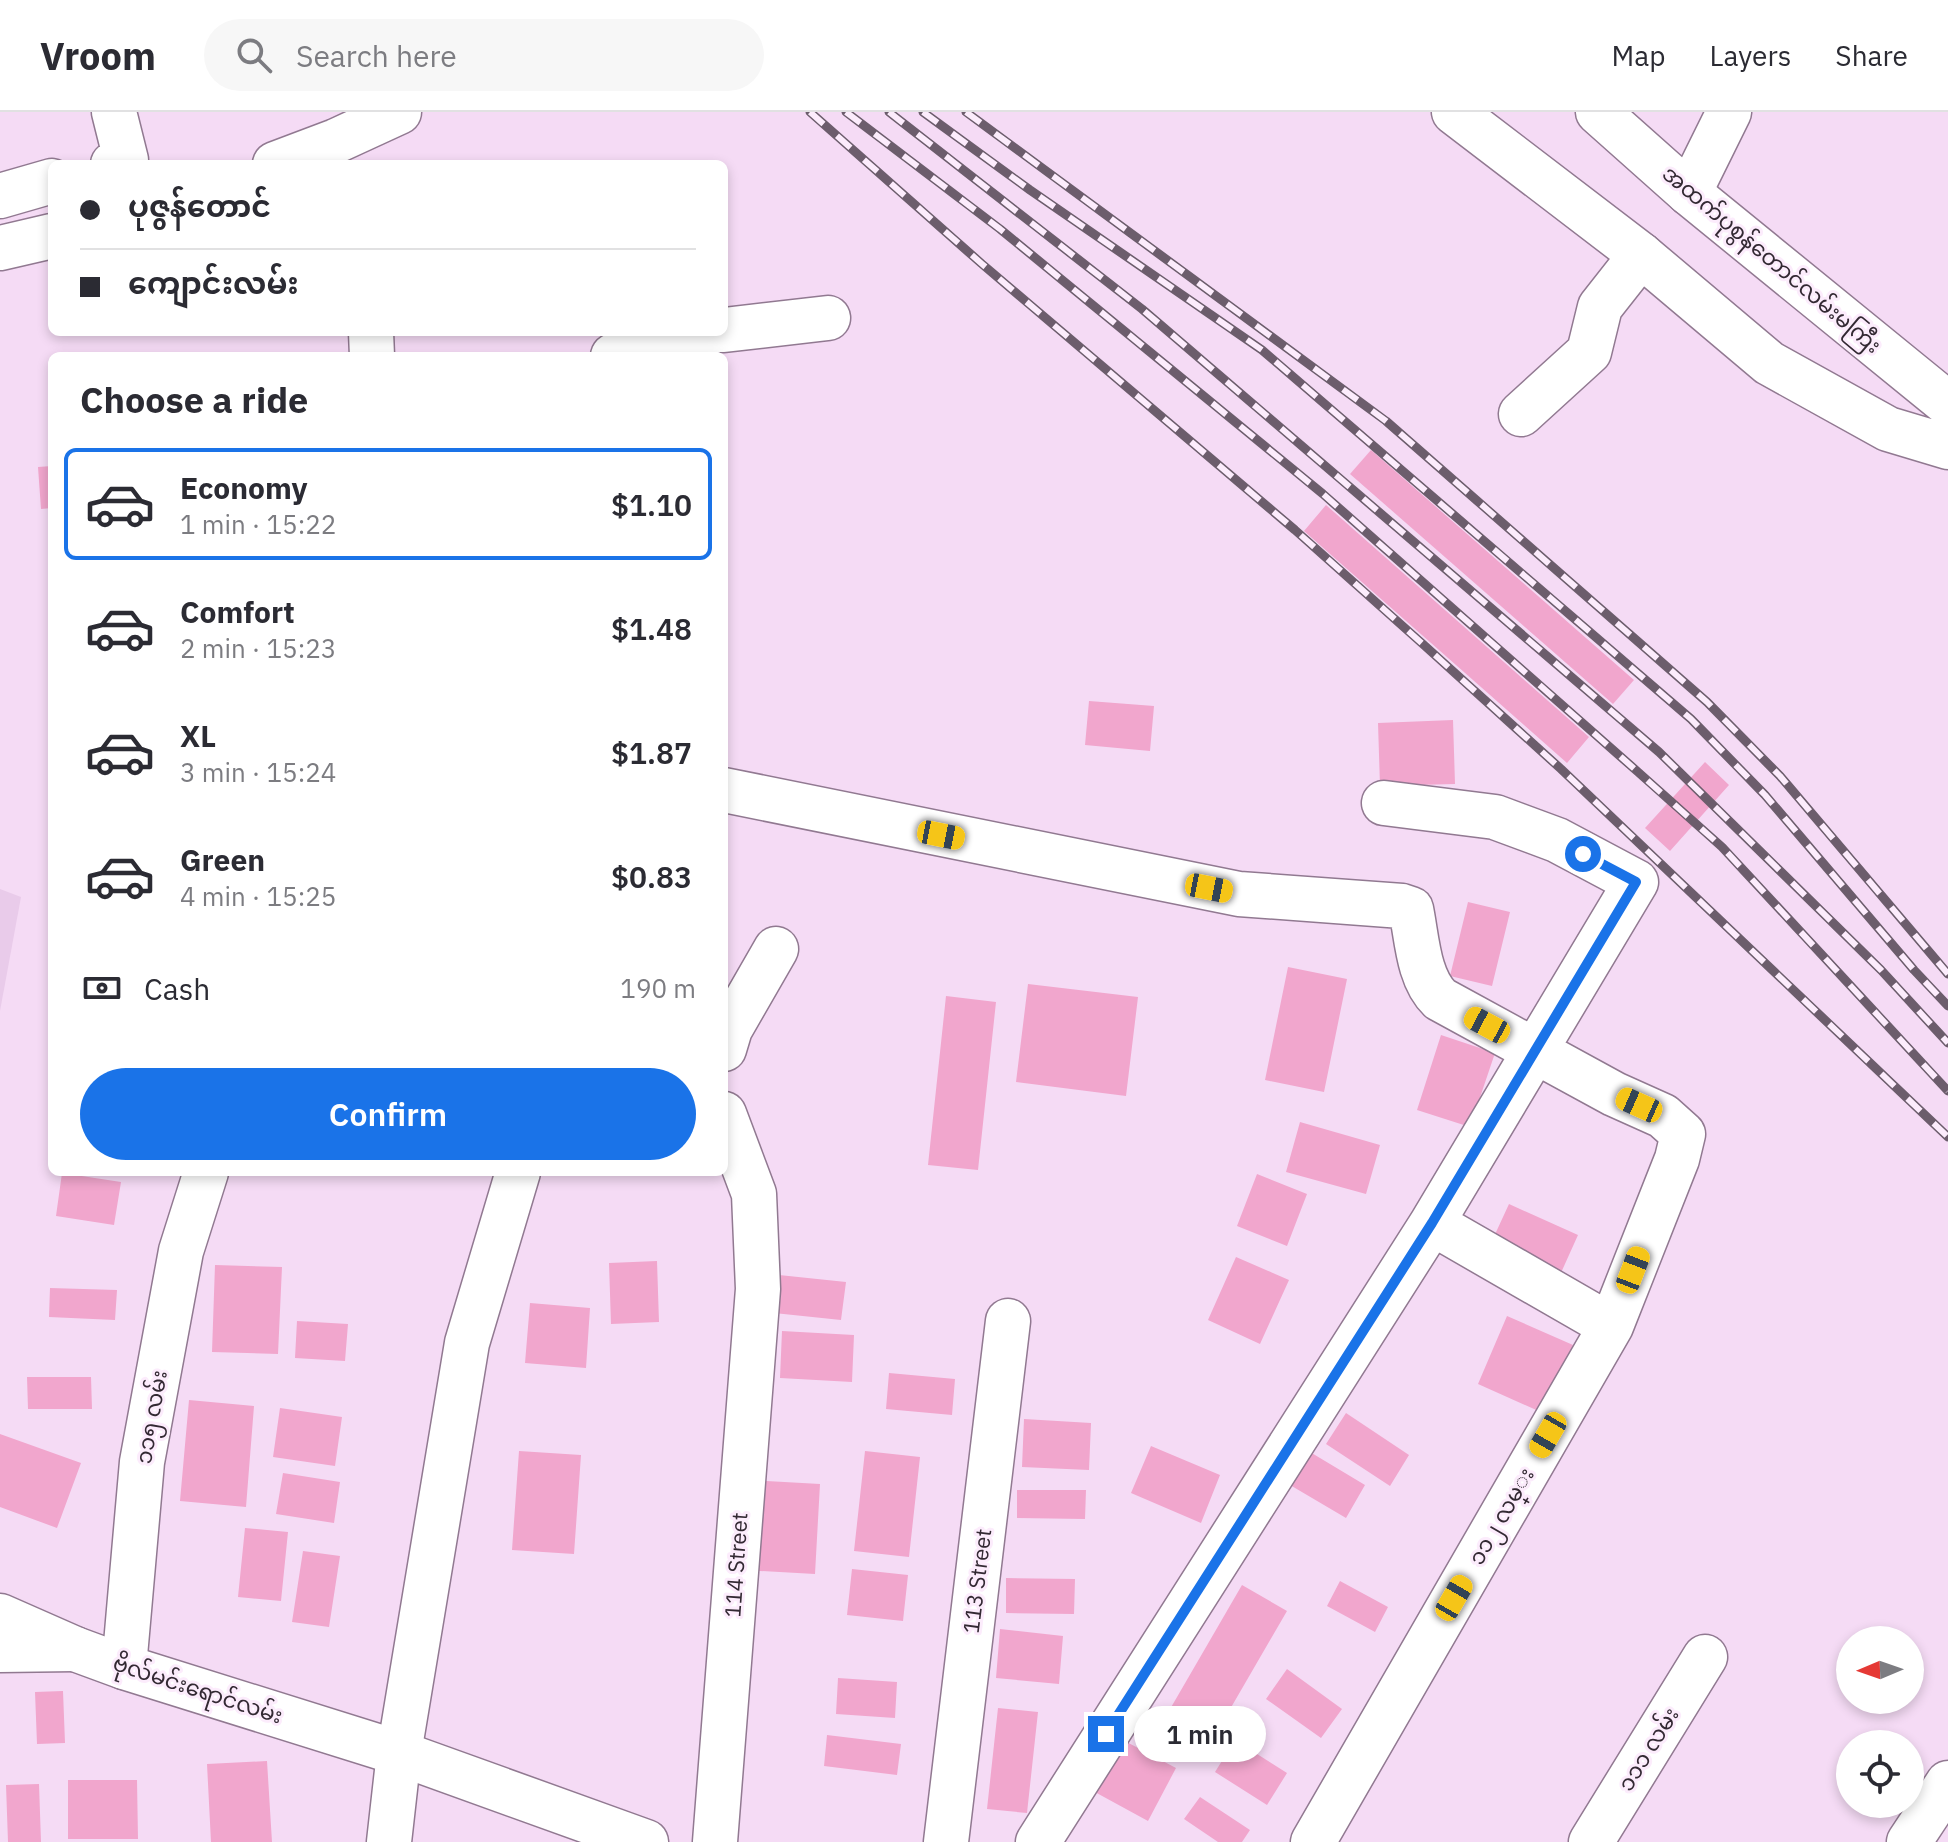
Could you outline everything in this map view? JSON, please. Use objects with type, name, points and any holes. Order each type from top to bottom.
[{"type":"street","points":[[114,112],[126,160]]},
{"type":"street","points":[[296,160],[338,152],[399,112]]},
{"type":"street","points":[[1454,112],[1641,255],[1769,363],[1888,429],[1948,447]]},
{"type":"street","name":"အထက်ပုစွန်တောင်လမ်းမကြီး","points":[[1598,112],[1689,193],[1947,400]]},
{"type":"street","points":[[1689,193],[1729,112]]},
{"type":"street","points":[[0,196],[48,182]]},
{"type":"street","points":[[0,248],[48,237]]},
{"type":"street","points":[[1521,414],[1589,352],[1600,307],[1641,255]]},
{"type":"street","points":[[728,330],[828,318]]},
{"type":"street","points":[[619,352],[637,341],[678,336]]},
{"type":"street","points":[[728,791],[1239,894],[1402,906],[1411,909],[1430,990],[1440,999],[1535,1050]]},
{"type":"street","points":[[1038,1842],[1432,1223],[1636,882],[1557,840],[1495,817],[1384,803]]},
{"type":"street","points":[[728,1036],[776,949]]},
{"type":"street","name":"၁၁၂ လမ္း","points":[[1313,1842],[1611,1326],[1677,1159],[1683,1134],[1663,1116],[1614,1094],[1535,1050]]},
{"type":"street","name":"114 Street","points":[[715,1842],[758,1289],[754,1194],[728,1125]]},
{"type":"street","name":"၁၁၅ လမ်း","points":[[124,1667],[142,1462],[181,1251],[205,1176]]},
{"type":"street","points":[[389,1842],[399,1753],[467,1343],[517,1176]]},
{"type":"street","points":[[1432,1223],[1611,1326]]},
{"type":"street","name":"113 Street","points":[[946,1842],[1008,1321]]},
{"type":"street","name":"ဗိုလ်မင်းရောင်လမ်း","points":[[0,1616],[124,1667],[399,1753],[646,1842]]},
{"type":"street","points":[[0,1650],[75,1649]]},
{"type":"street","name":"၁၁၁ လမ်း","points":[[1591,1842],[1705,1657]]},
{"type":"street","points":[[1909,1842],[1948,1783]]},
{"type":"shaded area","points":[[0,889],[21,897],[0,1011]]},
{"type":"building","points":[[1371,450],[1634,680],[1613,704],[1350,474]]},
{"type":"building","points":[[48,466],[48,508],[41,509],[38,467]]},
{"type":"building","points":[[1326,505],[1589,737],[1567,763],[1304,531]]},
{"type":"building","points":[[1089,701],[1154,706],[1150,751],[1085,745]]},
{"type":"building","points":[[1453,720],[1455,784],[1380,786],[1378,723]]},
{"type":"building","points":[[1705,762],[1729,785],[1670,851],[1645,828]]},
{"type":"building","points":[[1468,902],[1510,912],[1492,986],[1450,976]]},
{"type":"building","points":[[1288,967],[1347,979],[1324,1092],[1265,1080]]},
{"type":"building","points":[[1028,984],[1138,997],[1126,1096],[1016,1082]]},
{"type":"building","points":[[946,996],[996,1002],[978,1170],[928,1165]]},
{"type":"building","points":[[1441,1035],[1495,1053],[1470,1127],[1417,1110]]},
{"type":"building","points":[[1300,1122],[1380,1145],[1366,1194],[1286,1172]]},
{"type":"building","points":[[1257,1174],[1307,1194],[1287,1246],[1237,1226]]},
{"type":"building","points":[[62,1176],[121,1182],[114,1225],[56,1216]]},
{"type":"building","points":[[1509,1204],[1578,1235],[1560,1275],[1491,1243]]},
{"type":"building","points":[[1236,1257],[1289,1280],[1260,1344],[1208,1320]]},
{"type":"building","points":[[657,1261],[659,1322],[611,1324],[609,1263]]},
{"type":"building","points":[[215,1265],[282,1267],[278,1354],[212,1352]]},
{"type":"building","points":[[779,1275],[846,1282],[841,1320],[774,1313]]},
{"type":"building","points":[[50,1288],[117,1290],[115,1320],[49,1317]]},
{"type":"building","points":[[530,1303],[590,1308],[586,1368],[525,1363]]},
{"type":"building","points":[[1507,1316],[1573,1345],[1543,1413],[1478,1384]]},
{"type":"building","points":[[297,1321],[348,1324],[345,1361],[295,1358]]},
{"type":"building","points":[[782,1331],[854,1335],[852,1382],[780,1378]]},
{"type":"building","points":[[889,1373],[955,1379],[952,1415],[886,1409]]},
{"type":"building","points":[[27,1377],[91,1377],[92,1409],[28,1409]]},
{"type":"building","points":[[189,1400],[254,1406],[246,1507],[180,1501]]},
{"type":"building","points":[[280,1408],[342,1417],[335,1466],[273,1457]]},
{"type":"building","points":[[1346,1413],[1409,1455],[1390,1486],[1326,1444]]},
{"type":"building","points":[[1024,1419],[1091,1423],[1089,1470],[1022,1467]]},
{"type":"building","points":[[0,1434],[81,1463],[57,1528],[0,1507]]},
{"type":"building","points":[[1151,1446],[1220,1475],[1201,1523],[1131,1493]]},
{"type":"building","points":[[519,1451],[581,1455],[574,1554],[512,1550]]},
{"type":"building","points":[[865,1451],[920,1457],[909,1557],[854,1551]]},
{"type":"building","points":[[1310,1452],[1365,1485],[1346,1518],[1290,1485]]},
{"type":"building","points":[[283,1473],[340,1482],[334,1523],[276,1514]]},
{"type":"building","points":[[749,1480],[820,1484],[815,1574],[744,1570]]},
{"type":"building","points":[[1017,1490],[1086,1490],[1085,1519],[1017,1518]]},
{"type":"building","points":[[245,1528],[288,1532],[281,1601],[238,1597]]},
{"type":"building","points":[[303,1551],[340,1556],[329,1627],[292,1622]]},
{"type":"building","points":[[852,1569],[908,1575],[903,1621],[847,1615]]},
{"type":"building","points":[[1006,1578],[1075,1579],[1074,1614],[1006,1613]]},
{"type":"building","points":[[1340,1581],[1388,1607],[1375,1632],[1327,1606]]},
{"type":"building","points":[[1242,1585],[1287,1611],[1211,1742],[1166,1716]]},
{"type":"building","points":[[1000,1629],[1063,1636],[1059,1684],[996,1678]]},
{"type":"building","points":[[1287,1669],[1342,1709],[1321,1738],[1266,1699]]},
{"type":"building","points":[[838,1678],[897,1682],[895,1718],[836,1714]]},
{"type":"building","points":[[63,1691],[65,1743],[37,1744],[35,1692]]},
{"type":"building","points":[[998,1708],[1038,1712],[1027,1813],[987,1809]]},
{"type":"building","points":[[827,1735],[901,1744],[897,1775],[824,1766]]},
{"type":"building","points":[[1121,1739],[1176,1768],[1148,1821],[1093,1791]]},
{"type":"building","points":[[1235,1740],[1287,1773],[1267,1805],[1215,1772]]},
{"type":"building","points":[[267,1761],[272,1842],[211,1842],[207,1764]]},
{"type":"building","points":[[68,1780],[137,1780],[138,1839],[68,1839]]},
{"type":"building","points":[[39,1784],[41,1842],[8,1842],[6,1785]]},
{"type":"building","points":[[1200,1797],[1250,1830],[1242,1842],[1218,1842],[1184,1819]]},
{"type":"railway","points":[[810,112],[1425,646],[1561,769],[1948,1137]]},
{"type":"railway","points":[[846,112],[1000,229],[1323,494],[1638,772],[1722,847],[1948,1091]]},
{"type":"railway","points":[[889,112],[1142,309],[1659,752],[1881,970],[1948,1043]]},
{"type":"railway","points":[[923,112],[1262,350],[1691,719],[1765,795],[1948,1006]]},
{"type":"railway","points":[[966,112],[1386,421],[1707,702],[1780,776],[1948,974]]},
{"type":"route","points":[[1106,1734],[1432,1223],[1636,882],[1583,854]]}]
